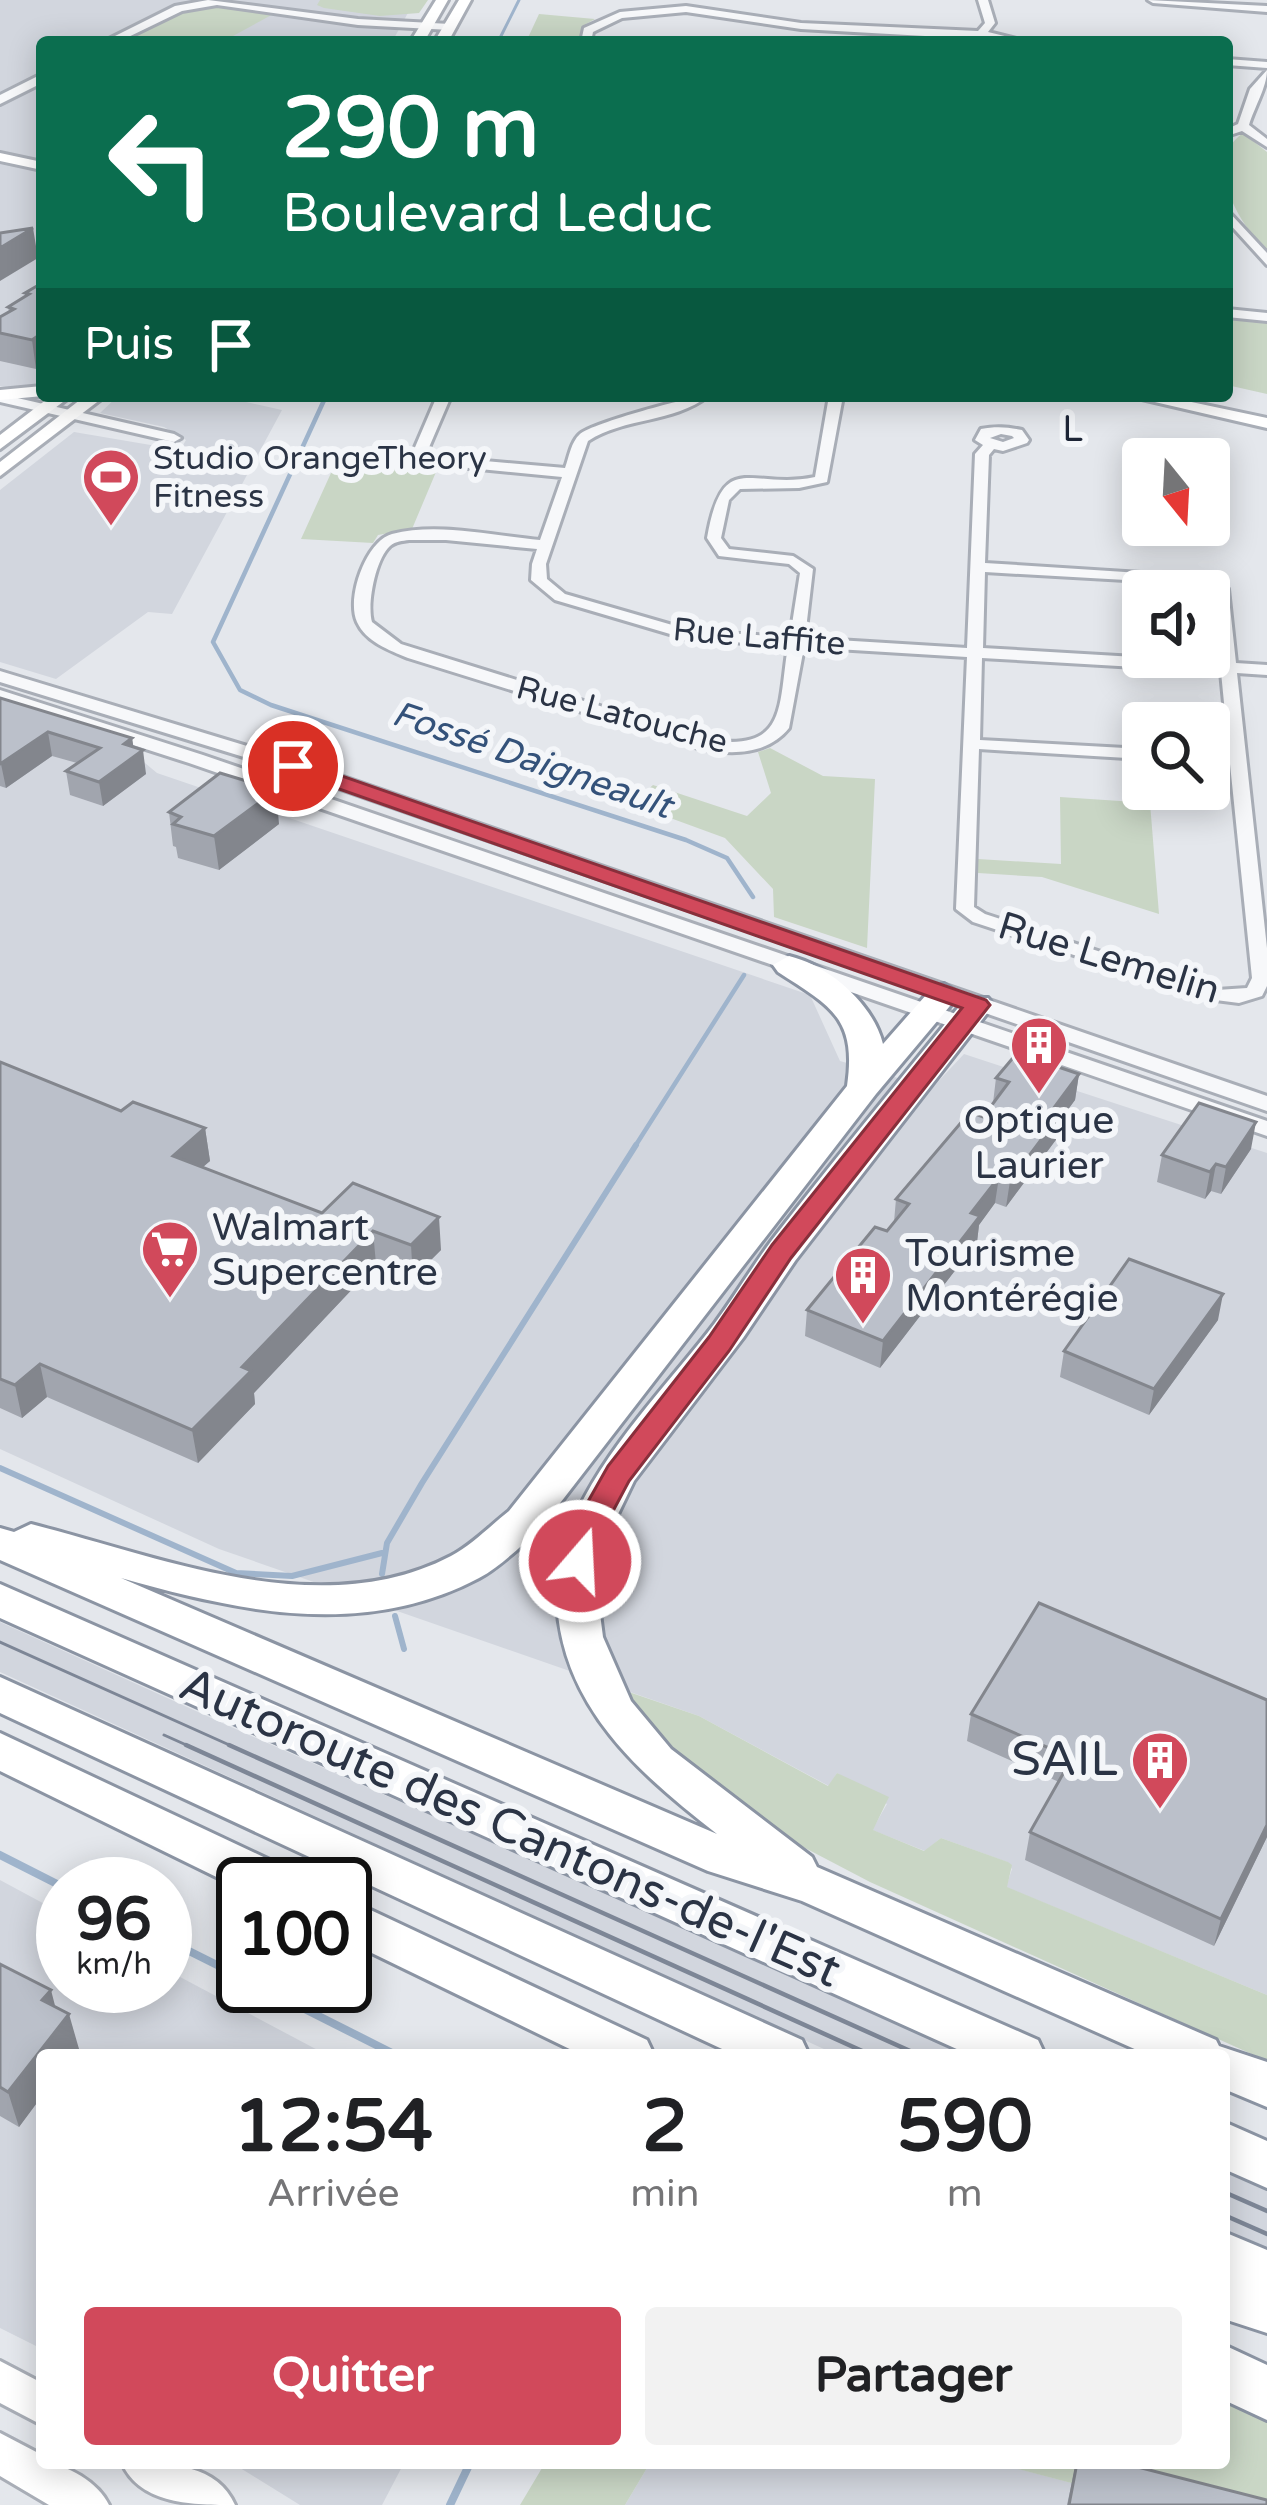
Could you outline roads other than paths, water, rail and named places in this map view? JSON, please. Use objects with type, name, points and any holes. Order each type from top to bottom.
[{"type":"highway","points":[[789,964],[843,1000],[861,1020],[870,1049],[864,1087]]},
{"type":"highway","points":[[0,1531],[187,1582],[284,1600],[372,1599],[462,1569],[523,1522],[864,1087],[953,1009]]},
{"type":"highway","points":[[813,1885],[676,1778],[641,1747],[614,1711],[595,1676],[582,1636],[577,1598],[580,1561],[588,1528],[618,1474],[719,1344],[953,1009]]},
{"type":"highway","points":[[0,1543],[724,1858],[813,1885],[1185,2049]]},
{"type":"highway","name":"Autoroute des Cantons-de-l'Est","points":[[0,1600],[1008,2049]]},
{"type":"highway","name":"Autoroute des Cantons-de-l'Est","points":[[0,1694],[772,2049]]},
{"type":"highway","points":[[0,1750],[220,1857]]},
{"type":"highway","points":[[372,1931],[618,2049]]},
{"type":"highway","points":[[1230,2069],[1267,2084]]},
{"type":"highway","points":[[1230,2148],[1267,2164]]},
{"type":"highway","points":[[1230,2260],[1267,2276]]},
{"type":"highway","points":[[1230,2296],[1267,2308]]},
{"type":"highway","points":[[1230,2374],[1267,2394]]},
{"type":"main road","points":[[420,36],[442,0]]},
{"type":"main road","points":[[445,36],[465,0]]},
{"type":"main road","points":[[0,144],[36,152]]},
{"type":"main road","points":[[0,157],[36,165]]},
{"type":"main road","points":[[0,396],[36,401]]},
{"type":"main road","points":[[0,471],[88,402]]},
{"type":"main road","points":[[1167,402],[1267,423]]},
{"type":"main road","points":[[1233,402],[1267,409]]},
{"type":"main road","points":[[0,444],[47,403]]},
{"type":"main road","points":[[0,2381],[36,2402]]},
{"type":"main road","points":[[0,2453],[88,2505]]},
{"type":"main road","points":[[152,2469],[214,2505]]},
{"type":"street","points":[[103,36],[181,0]]},
{"type":"street","points":[[267,0],[428,23]]},
{"type":"street","points":[[981,34],[989,23],[983,0]]},
{"type":"street","points":[[1153,0],[1267,9]]},
{"type":"street","points":[[121,36],[179,8],[217,2],[352,22],[452,24]]},
{"type":"street","points":[[587,36],[602,20],[650,10],[706,10],[992,36]]},
{"type":"street","points":[[1233,63],[1267,69],[1243,126]]},
{"type":"street","points":[[0,88],[36,70]]},
{"type":"street","points":[[0,100],[36,81]]},
{"type":"street","points":[[1233,128],[1267,123]]},
{"type":"street","points":[[1243,126],[1267,144]]},
{"type":"street","points":[[1233,221],[1267,261]]},
{"type":"street","points":[[1233,314],[1267,317]]},
{"type":"street","points":[[441,402],[420,452],[424,460],[568,473]]},
{"type":"street","points":[[544,544],[578,443],[591,432],[673,411],[690,402]]},
{"type":"street","name":"Rue Latouche","points":[[544,544],[415,536],[390,539],[380,548],[359,598],[359,611],[373,632],[414,655],[727,748],[764,742],[782,728],[806,568],[788,559],[730,555],[718,548],[714,538],[723,496],[730,488],[751,483],[803,485],[822,479],[835,402]]},
{"type":"street","points":[[0,407],[47,403],[67,418],[171,441]]},
{"type":"street","name":"Rue Lemelin","points":[[978,568],[1208,581],[1223,595],[1261,982],[1252,994],[1233,998],[969,914],[964,901],[973,654],[982,454],[990,445]]},
{"type":"street","name":"Rue Laffite","points":[[544,544],[539,580],[569,601],[682,634],[1267,670]]},
{"type":"street","points":[[0,676],[293,766],[1267,1129]]},
{"type":"street","points":[[0,697],[196,759],[789,964],[1267,1104]]},
{"type":"street","points":[[970,744],[1122,753]]},
{"type":"street","points":[[1230,759],[1239,760]]},
{"type":"waterway","name":"Fossé Daigneault","points":[[501,36],[519,0]]},
{"type":"waterway","name":"Fossé Daigneault","points":[[323,402],[213,642],[240,690],[271,705],[686,840],[727,858],[753,897]]},
{"type":"waterway","name":"Fossé Daigneault","points":[[634,1148],[744,975]]},
{"type":"waterway","name":"Fossé Daigneault","points":[[382,1574],[387,1543],[422,1483],[636,1145]]},
{"type":"waterway","points":[[0,1468],[236,1573],[292,1576],[382,1553]]},
{"type":"waterway","name":"Fossé Daigneault","points":[[395,1616],[404,1649]]},
{"type":"waterway","points":[[0,1855],[36,1873]]},
{"type":"waterway","points":[[192,1952],[216,1964]]},
{"type":"waterway","points":[[313,2013],[384,2049]]},
{"type":"waterway","name":"Fossé Daigneault","points":[[450,2505],[467,2469]]},
{"type":"tram line","points":[[0,1642],[236,1748]]},
{"type":"tram line","points":[[164,1735],[193,1748]]},
{"type":"tram line","points":[[186,1745],[858,2049]]},
{"type":"tram line","points":[[229,1745],[906,2049]]},
{"type":"tram line","points":[[1230,2195],[1267,2211]]},
{"type":"tram line","points":[[1230,2218],[1267,2234]]},
{"type":"place","name":"Studio OrangeTheory Fitness","points":[[111,528]]},
{"type":"place","name":"Optique Laurier","points":[[1039,1096]]},
{"type":"place","name":"Walmart Supercentre","points":[[170,1300]]},
{"type":"place","name":"Tourisme Montérégie","points":[[863,1326]]},
{"type":"place","name":"SAIL","points":[[1160,1811]]},
{"type":"district","name":"L","points":[[1074,429]]}]
